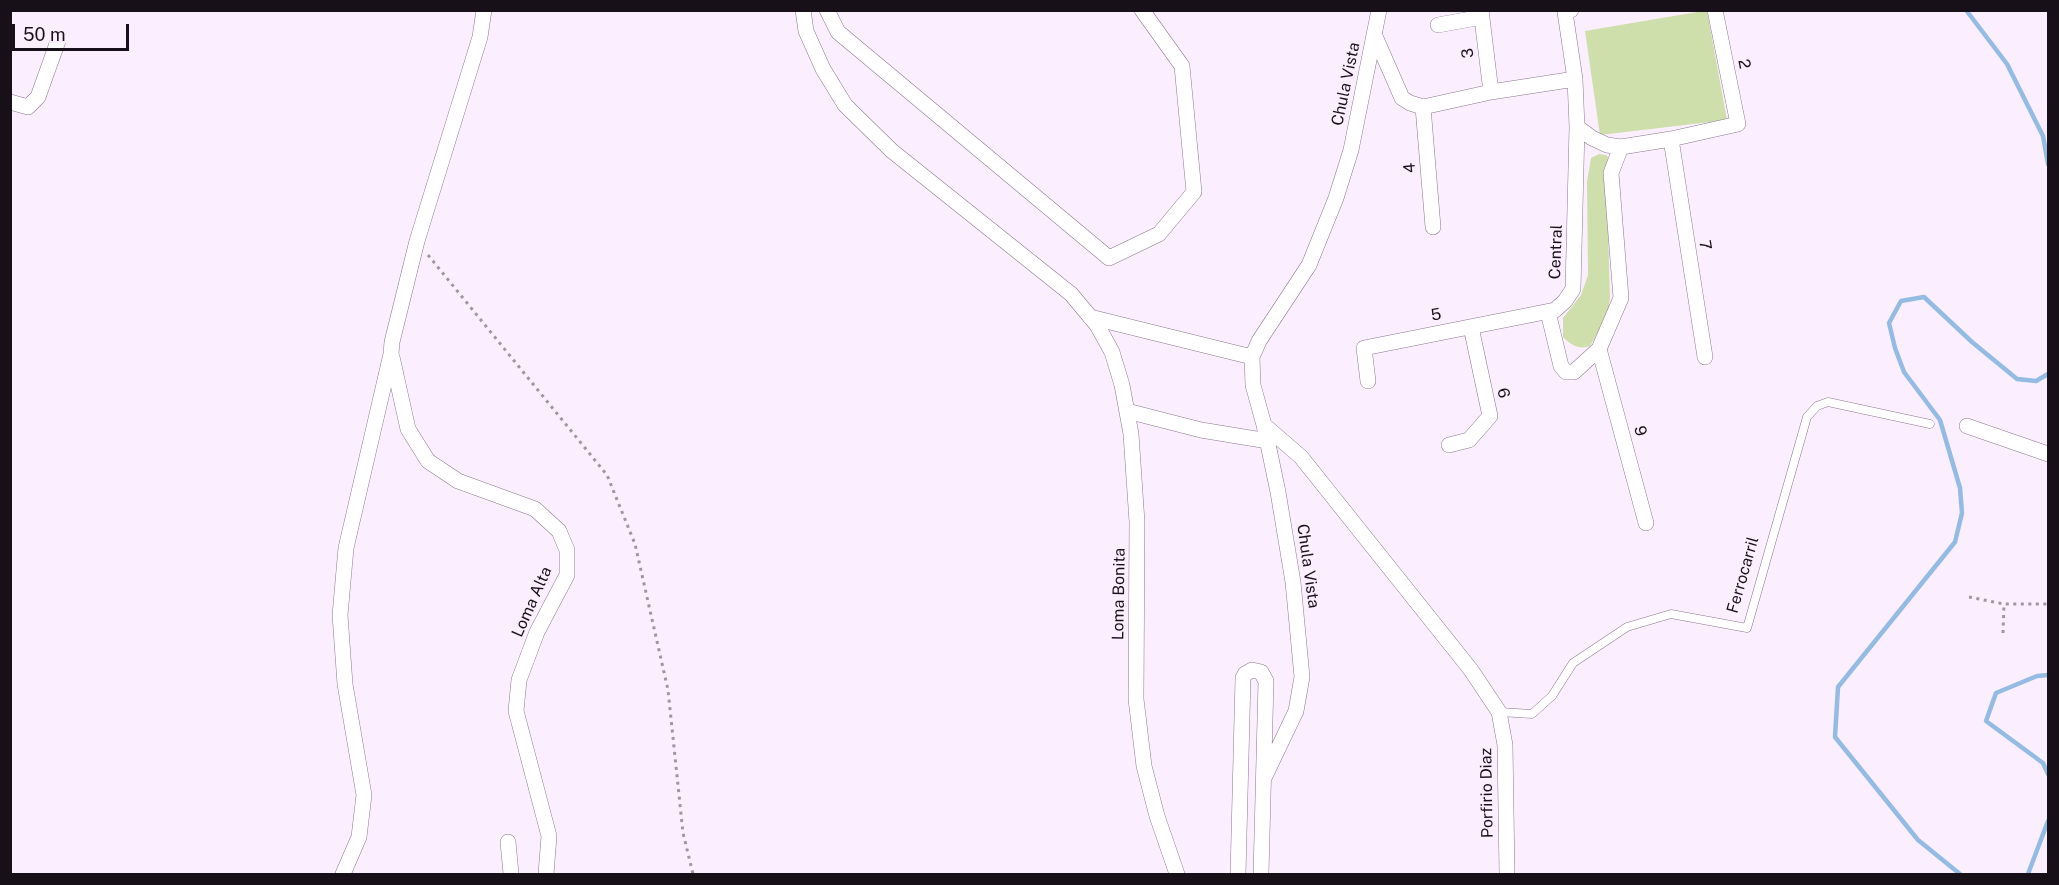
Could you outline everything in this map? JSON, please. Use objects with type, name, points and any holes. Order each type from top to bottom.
[{"type":"street","name":"Loma Alta","points":[[343,874],[359,837],[364,795],[345,684],[340,615],[346,548],[417,241],[480,37],[484,10]]},
{"type":"street","name":"Loma Bonita","points":[[803,10],[806,31],[823,69],[845,105],[892,151],[1071,294],[1097,325],[1112,352],[1122,385],[1131,434],[1137,522],[1136,699],[1144,766],[1157,816],[1177,874]]},
{"type":"street","points":[[827,10],[838,32],[1109,258],[1159,234],[1194,192],[1182,66],[1142,10]]},
{"type":"street","name":"Chula Vista","points":[[1265,776],[1296,711],[1302,677],[1293,582],[1268,441],[1253,385],[1252,357],[1259,341],[1309,265],[1336,198],[1351,150],[1379,10]]},
{"type":"street","name":"2","points":[[1671,139],[1738,124],[1715,10]]},
{"type":"street","name":"Central","points":[[1548,312],[1555,310],[1565,301],[1573,289],[1577,127],[1568,11]]},
{"type":"street","points":[[1438,25],[1481,14]]},
{"type":"street","name":"3","points":[[1481,14],[1491,92]]},
{"type":"street","points":[[1374,34],[1402,98],[1410,103],[1423,106],[1491,92],[1575,79]]},
{"type":"street","points":[[10,102],[28,107],[38,98],[58,41]]},
{"type":"street","name":"4","points":[[1423,106],[1432,227]]},
{"type":"street","points":[[1577,127],[1607,145],[1621,147],[1671,139]]},
{"type":"street","name":"7","points":[[1671,139],[1705,357]]},
{"type":"street","points":[[1548,312],[1561,366],[1566,372],[1574,372],[1599,349],[1621,298],[1611,173],[1621,147]]},
{"type":"street","name":"5","points":[[1368,381],[1364,348],[1548,312]]},
{"type":"street","points":[[1090,317],[1252,357]]},
{"type":"street","name":"6","points":[[1449,445],[1469,440],[1490,416],[1471,327]]},
{"type":"street","name":"9","points":[[1599,349],[1646,523]]},
{"type":"street","name":"Loma Alta","points":[[391,354],[408,429],[428,460],[458,481],[534,509],[559,531],[567,550],[567,574],[537,632],[519,681],[516,711],[549,836],[546,874]]},
{"type":"street","points":[[1127,411],[1201,430],[1268,441]]},
{"type":"street","points":[[1264,425],[1301,458],[1471,670],[1499,712]]},
{"type":"street","points":[[1967,426],[2049,454]]},
{"type":"street","points":[[1238,874],[1243,678],[1252,670],[1261,672],[1266,681],[1262,874]]},
{"type":"street","name":"Porfirio Diaz","points":[[1499,712],[1505,745],[1507,874]]},
{"type":"street","points":[[508,842],[511,874]]},
{"type":"lane","name":"Ferrocarril","points":[[1499,712],[1532,714],[1552,696],[1573,663],[1628,627],[1671,614],[1747,628],[1807,417],[1817,406],[1828,402],[1930,424]]},
{"type":"path","points":[[417,241],[607,475],[635,544],[668,690],[683,833],[693,874]]},
{"type":"path","points":[[1969,597],[2004,604],[2049,604]]},
{"type":"path","points":[[2002,633],[2004,604]]},
{"type":"green space","points":[[1707,11],[1727,120],[1600,135],[1585,31]]},
{"type":"green space","points":[[1599,154],[1606,155],[1610,159],[1607,201],[1610,297],[1608,315],[1590,346],[1579,347],[1563,337],[1563,318],[1581,295],[1588,275],[1587,182],[1591,158]]},
{"type":"waterway","points":[[1966,10],[2007,64],[2043,136],[2048,164]]},
{"type":"waterway","points":[[1960,874],[1918,840],[1835,737],[1838,687],[1955,542],[1962,513],[1960,488],[1940,420],[1904,372],[1889,323],[1901,301],[1924,297],[1972,342],[2017,379],[2036,381],[2048,374]]},
{"type":"waterway","points":[[2048,675],[2037,676],[1996,693],[1986,721],[2043,763],[2048,774]]},
{"type":"waterway","points":[[2028,874],[2048,821]]}]
